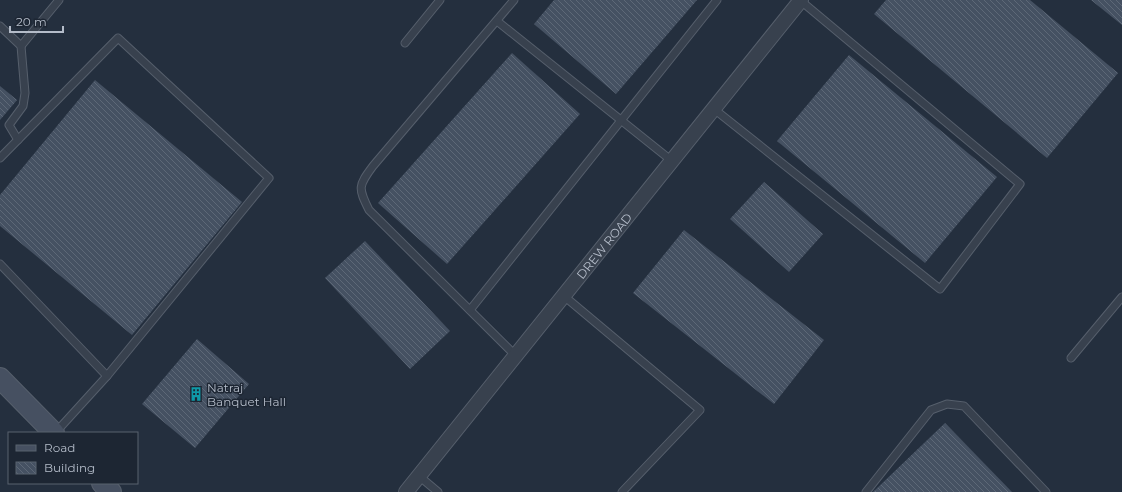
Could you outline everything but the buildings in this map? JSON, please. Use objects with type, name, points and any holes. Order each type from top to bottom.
[{"type":"main road","points":[[0,378],[53,432]]},
{"type":"main road","points":[[103,484],[111,492]]},
{"type":"street","name":"DREW ROAD","points":[[406,492],[801,0]]},
{"type":"lane","points":[[21,46],[59,0]]},
{"type":"lane","points":[[405,43],[440,0]]},
{"type":"lane","points":[[514,0],[373,166],[362,180],[361,194],[369,210],[516,356]]},
{"type":"lane","points":[[470,310],[717,0]]},
{"type":"lane","points":[[714,109],[940,289],[1020,184],[801,0]]},
{"type":"lane","points":[[497,21],[672,161]]},
{"type":"lane","points":[[0,26],[21,46],[25,93],[23,106],[9,125],[18,140]]},
{"type":"lane","points":[[0,158],[118,38],[269,178],[107,376],[55,432]]},
{"type":"lane","points":[[0,264],[107,376]]},
{"type":"lane","points":[[564,296],[700,410],[622,492]]},
{"type":"lane","points":[[1071,358],[1122,297]]},
{"type":"lane","points":[[866,492],[932,410],[946,404],[964,406],[1046,492]]},
{"type":"lane","points":[[419,476],[438,492]]},
{"type":"place","name":"Natraj Banquet Hall","points":[[196,394]]}]
